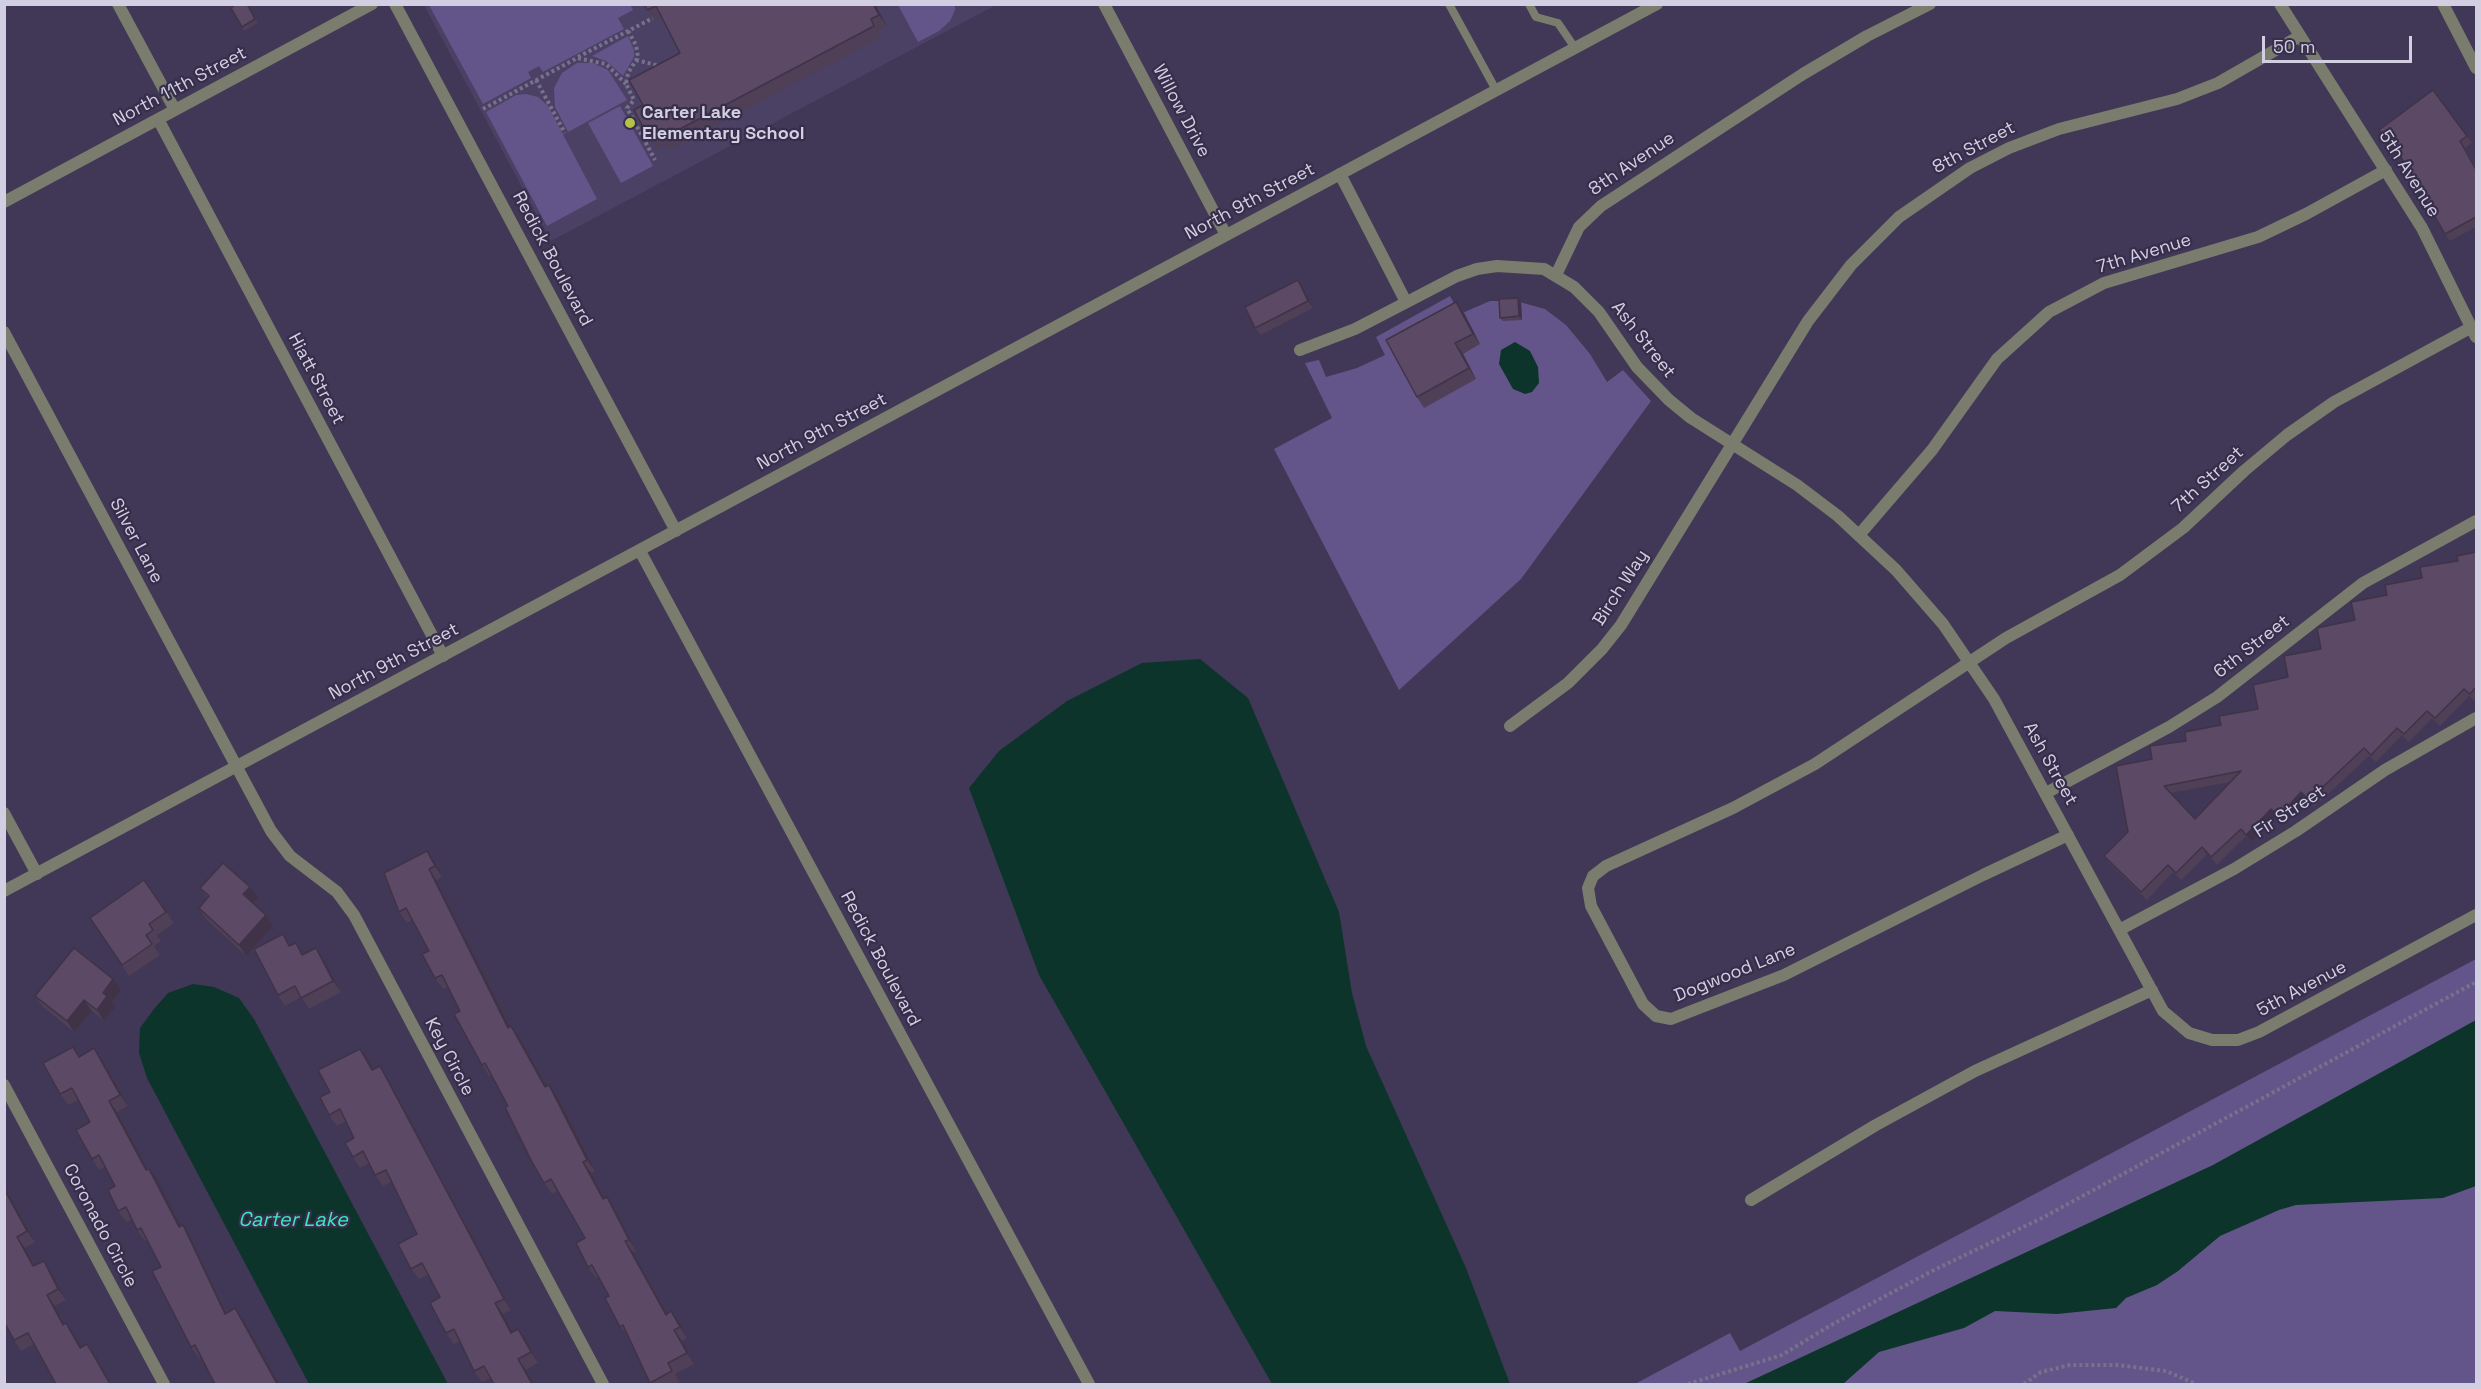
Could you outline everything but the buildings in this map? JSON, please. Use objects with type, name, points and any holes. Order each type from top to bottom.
[{"type":"street","points":[[118,4],[175,110]]},
{"type":"street","name":"North 11th Street","points":[[4,202],[372,4]]},
{"type":"street","name":"Redick Boulevard","points":[[395,4],[676,531]]},
{"type":"street","name":"Willow Drive","points":[[1104,4],[1226,235]]},
{"type":"street","name":"North 9th Street","points":[[4,891],[1657,4]]},
{"type":"street","name":"8th Avenue","points":[[1556,275],[1580,227],[1601,206],[1803,74],[1867,36],[1930,4]]},
{"type":"street","points":[[2280,4],[2300,36]]},
{"type":"street","points":[[2443,4],[2476,68]]},
{"type":"street","name":"5th Avenue","points":[[2300,36],[2427,238],[2474,332]]},
{"type":"street","name":"8th Street","points":[[1733,444],[1828,292],[1872,242],[1923,198],[1970,168],[2009,148],[2059,129],[2176,99],[2218,83],[2300,36]]},
{"type":"street","name":"Hiatt Street","points":[[158,119],[443,656]]},
{"type":"street","name":"7th Avenue","points":[[1859,535],[1932,450],[1997,359],[2049,312],[2112,280],[2258,237],[2306,214],[2386,170]]},
{"type":"street","points":[[1340,174],[1406,302]]},
{"type":"street","points":[[1300,351],[1348,333],[1457,276],[1477,269],[1521,266],[1544,269],[1556,275]]},
{"type":"street","name":"Ash Street","points":[[1556,275],[1589,300],[1637,367],[1669,400],[1691,418],[1797,485],[1859,535],[1896,570],[1943,624],[1994,699],[2152,990]]},
{"type":"street","name":"Silver Lane","points":[[4,332],[236,768]]},
{"type":"street","name":"7th Street","points":[[1969,662],[2006,638],[2120,575],[2159,547],[2287,435],[2334,402],[2474,332]]},
{"type":"street","name":"Birch Way","points":[[1510,726],[1568,683],[1602,649],[1621,625],[1733,444]]},
{"type":"street","name":"6th Street","points":[[2046,793],[2169,727],[2217,698],[2363,583],[2476,521]]},
{"type":"street","name":"Redick Boulevard","points":[[640,550],[1089,1384]]},
{"type":"street","name":"Dogwood Lane","points":[[1969,662],[1815,764],[1734,808],[1606,866],[1593,876],[1588,888],[1591,906],[1643,1004],[1656,1016],[1671,1019],[1708,1006],[1784,975],[1983,875],[2068,836]]},
{"type":"street","name":"Fir Street","points":[[2119,930],[2243,863],[2296,831],[2385,770],[2476,718]]},
{"type":"street","name":"Key Circle","points":[[236,768],[279,844],[302,867],[337,892],[354,915],[603,1384]]},
{"type":"street","points":[[4,813],[37,874]]},
{"type":"street","name":"5th Avenue","points":[[2152,990],[2163,1011],[2189,1033],[2212,1040],[2238,1040],[2259,1032],[2476,915]]},
{"type":"street","points":[[1751,1200],[1875,1125],[1975,1071],[2152,990]]},
{"type":"street","name":"Coronado Circle","points":[[4,1085],[164,1384]]},
{"type":"lane","points":[[1449,4],[1496,90]]},
{"type":"lane","points":[[1529,4],[1536,17],[1558,23],[1575,48]]},
{"type":"path","points":[[483,109],[653,18]]},
{"type":"path","points":[[626,84],[628,73],[636,60],[636,45],[628,31]]},
{"type":"path","points":[[577,58],[606,64],[626,84],[634,100],[627,108],[655,160]]},
{"type":"path","points":[[636,60],[658,66],[666,65]]},
{"type":"path","points":[[536,80],[565,133]]},
{"type":"path","points":[[1688,1384],[1782,1355],[1905,1286],[2042,1218],[2476,982]]},
{"type":"path","points":[[2024,1384],[2041,1372],[2070,1365],[2117,1365],[2166,1371],[2196,1384]]},
{"type":"shaded area","points":[[630,4],[633,10],[618,18],[624,29],[543,72],[539,66],[528,72],[531,78],[483,104],[429,5]]},
{"type":"shaded area","name":"Carter Lake Elementary School","points":[[424,5],[996,5],[551,241]]},
{"type":"shaded area","points":[[898,5],[955,5],[955,10],[950,21],[939,31],[918,42]]},
{"type":"shaded area","points":[[628,36],[634,50],[634,57],[623,76],[606,61],[592,56]]},
{"type":"shaded area","points":[[577,63],[593,63],[608,70],[627,100],[568,132],[555,107],[554,88],[562,73]]},
{"type":"shaded area","points":[[526,94],[538,97],[548,106],[597,199],[547,226],[486,112],[516,95]]},
{"type":"shaded area","points":[[620,106],[653,166],[621,183],[588,123]]},
{"type":"shaded area","points":[[1450,296],[1460,314],[1490,301],[1516,301],[1545,309],[1566,325],[1590,354],[1607,382],[1623,370],[1651,401],[1521,579],[1399,690],[1274,449],[1332,418],[1305,363],[1319,360],[1326,377],[1357,368],[1385,355],[1376,337]]},
{"type":"shaded area","points":[[2476,959],[2476,1384],[1635,1384],[1730,1333],[1740,1351]]},
{"type":"water","points":[[1515,342],[1530,351],[1538,367],[1539,383],[1532,392],[1525,394],[1513,389],[1499,364],[1501,350]]},
{"type":"water","points":[[1200,659],[1248,698],[1339,912],[1352,993],[1366,1046],[1466,1268],[1510,1384],[1272,1384],[1039,975],[969,788],[999,751],[1067,701],[1142,663]]},
{"type":"water","name":"Carter Lake","points":[[193,984],[214,987],[239,998],[254,1019],[448,1384],[309,1384],[147,1078],[139,1053],[140,1028],[154,1009],[168,993]]},
{"type":"water","points":[[2476,1020],[2476,1186],[2443,1198],[2296,1205],[2220,1236],[2178,1271],[2157,1285],[2126,1298],[2116,1308],[2057,1314],[1995,1311],[1964,1328],[1879,1352],[1843,1384],[1744,1384],[2213,1165]]},
{"type":"place","name":"Carter Lake Elementary School","points":[[630,123]]}]
